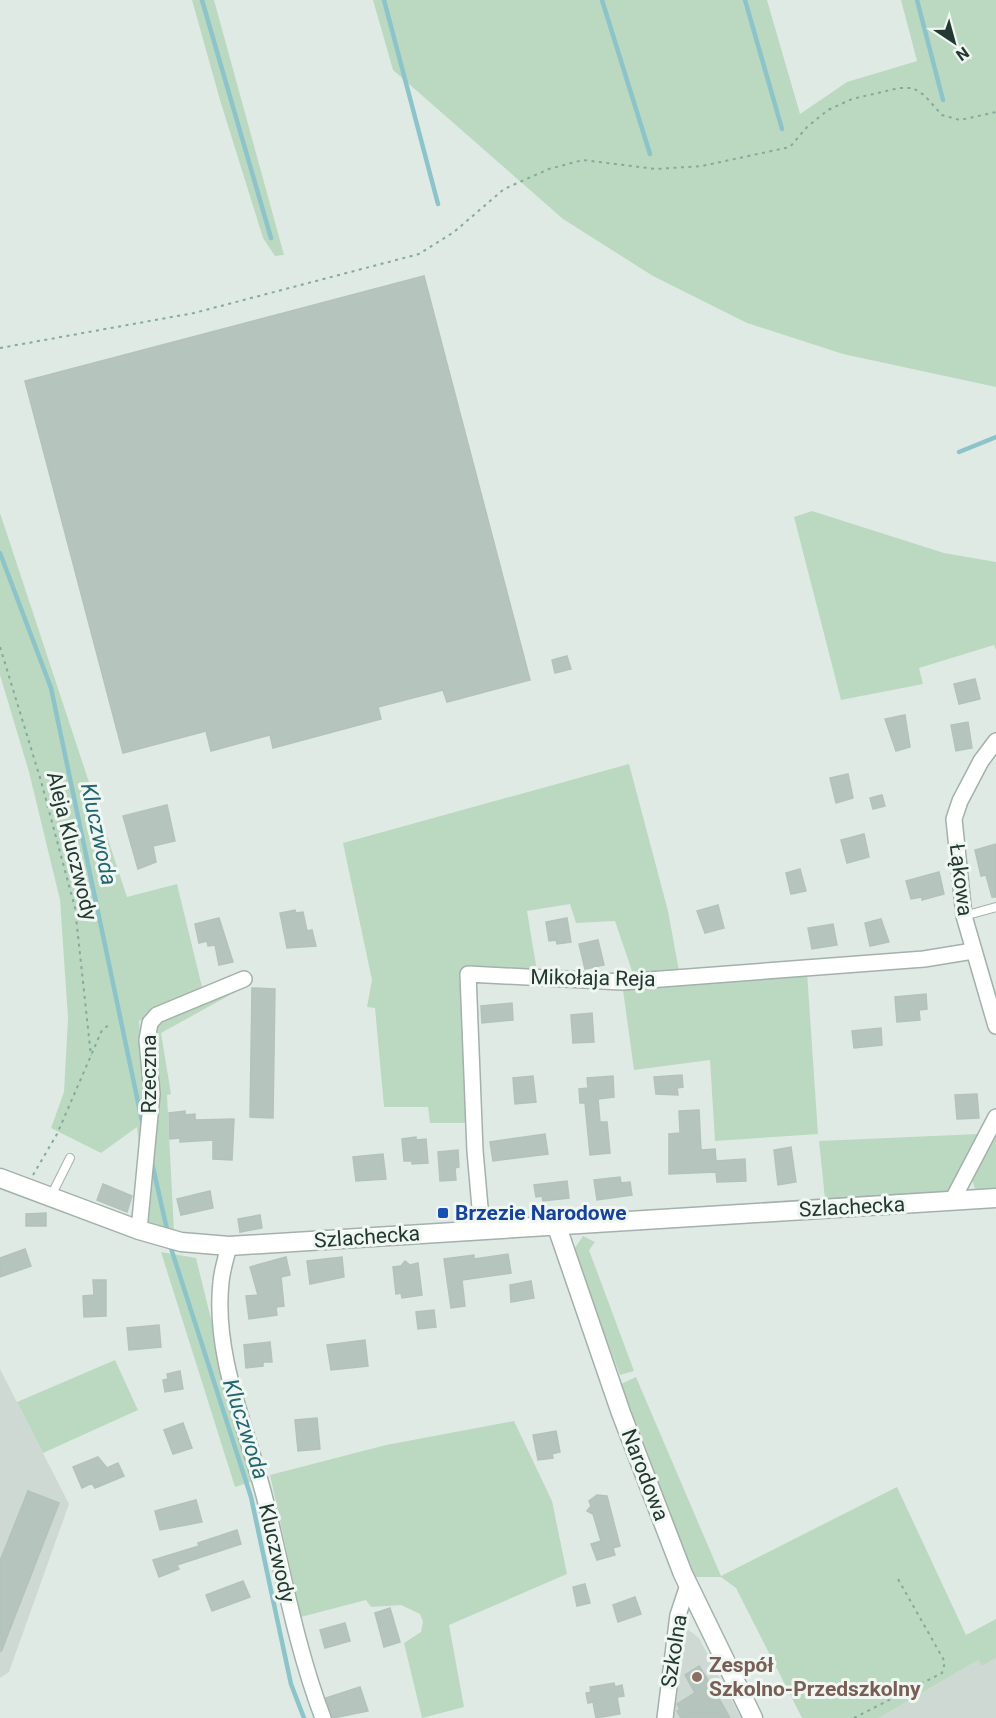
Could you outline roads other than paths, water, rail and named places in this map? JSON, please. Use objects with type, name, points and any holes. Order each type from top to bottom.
[{"type":"street","name":"Łąkowa","points":[[996,741],[981,761],[960,801],[954,819],[964,916],[996,1026]]},
{"type":"street","name":"Mikołaja Reja","points":[[482,1230],[475,1151],[468,974],[622,982],[924,959],[973,951]]},
{"type":"street","name":"Rzeczna","points":[[144,1232],[153,1094],[147,1040],[150,1023],[157,1015],[244,979]]},
{"type":"street","points":[[952,1201],[996,1117]]},
{"type":"street","name":"Szlachecka","points":[[0,1178],[144,1232],[181,1242],[228,1246],[996,1198]]},
{"type":"street","name":"Narodowa","points":[[556,1224],[625,1424],[688,1585],[753,1718]]},
{"type":"street","name":"Kluczwody","points":[[228,1246],[221,1282],[221,1326],[232,1388],[264,1497],[305,1669],[323,1718]]},
{"type":"street","name":"Szkolna","points":[[665,1718],[678,1615],[688,1585]]},
{"type":"lane","points":[[964,916],[996,907]]},
{"type":"lane","points":[[51,1198],[70,1158]]},
{"type":"waterway","points":[[202,0],[271,238]]},
{"type":"waterway","points":[[384,0],[438,204]]},
{"type":"waterway","points":[[602,0],[650,154]]},
{"type":"waterway","points":[[745,0],[782,129]]},
{"type":"waterway","points":[[917,0],[943,100]]},
{"type":"waterway","points":[[959,452],[996,437]]},
{"type":"waterway","name":"Kluczwoda","points":[[0,553],[51,688],[143,1126]]},
{"type":"waterway","name":"Kluczwoda","points":[[152,1163],[168,1234]]},
{"type":"waterway","name":"Kluczwoda","points":[[170,1245],[251,1497],[291,1684],[304,1718]]},
{"type":"place","name":"Brzezie Narodowe","points":[[443,1213]]},
{"type":"place","name":"Zespół Szkolno-Przedszkolny","points":[[697,1677]]}]
